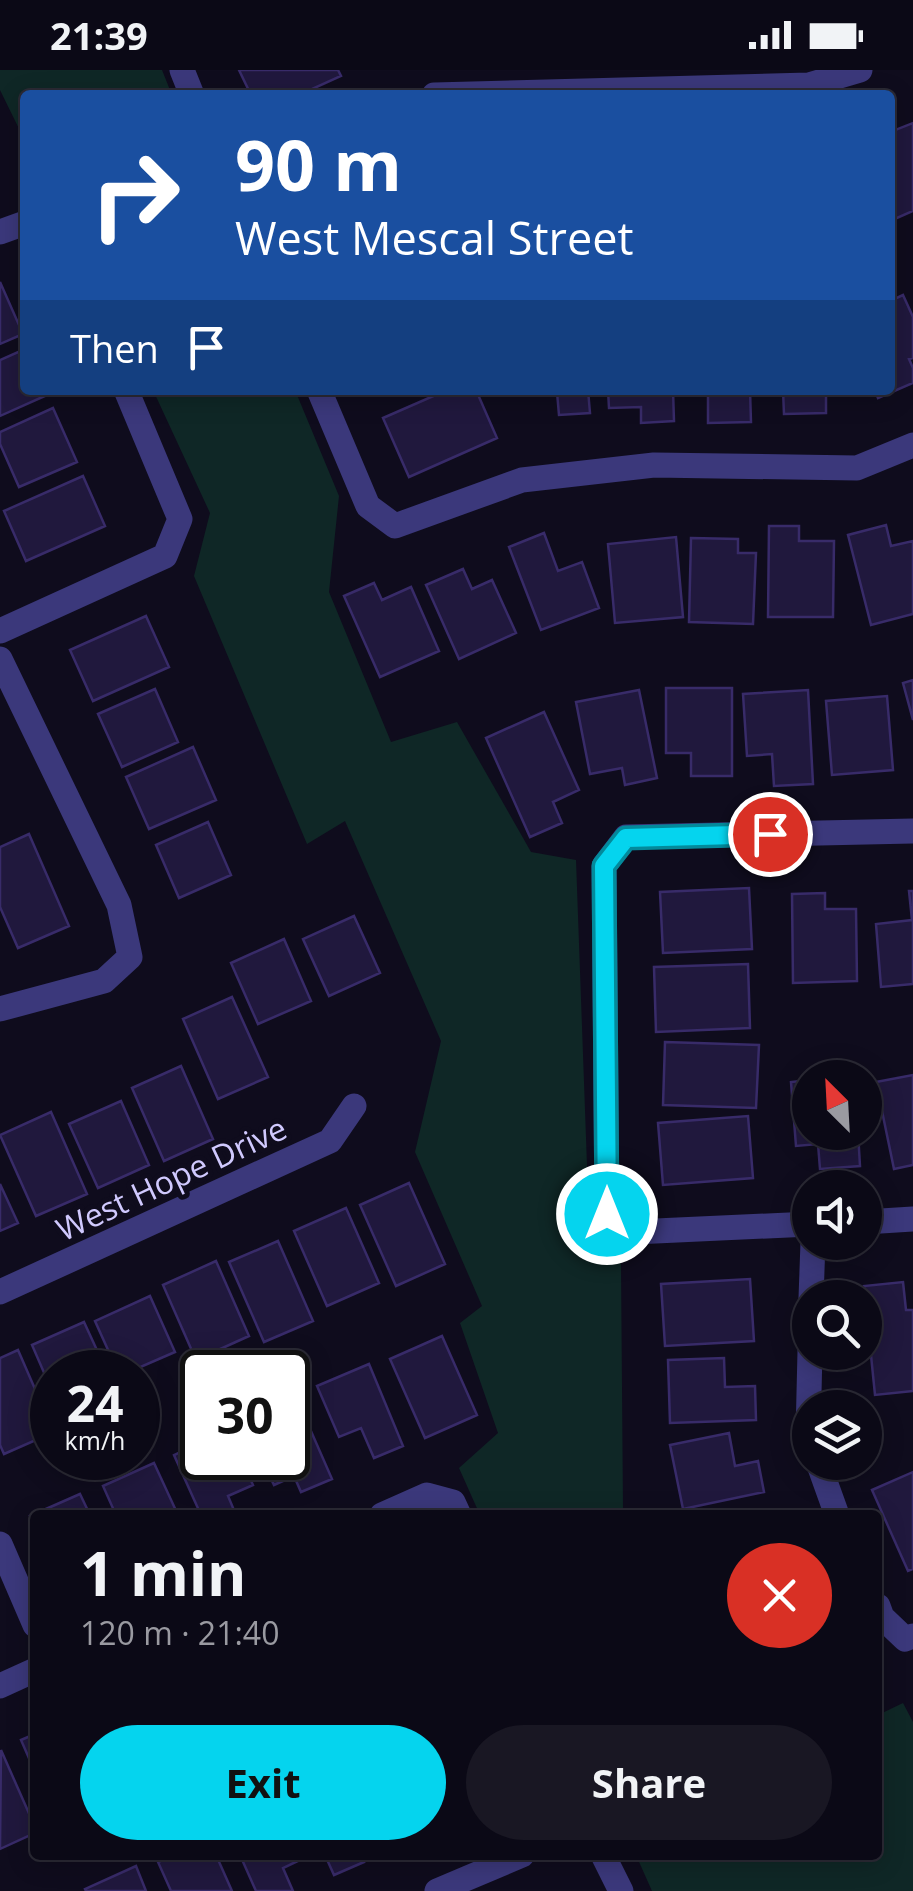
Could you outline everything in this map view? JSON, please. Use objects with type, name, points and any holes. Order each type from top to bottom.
[{"type":"street","points":[[622,90],[809,85],[860,70]]},
{"type":"street","points":[[0,631],[165,556],[180,519],[128,395]]},
{"type":"street","points":[[321,395],[368,506],[395,526],[522,480],[654,465],[857,468],[913,446]]},
{"type":"street","points":[[0,659],[119,905],[130,957],[104,981],[0,1008]]},
{"type":"street","points":[[792,1225],[634,1232],[607,1214],[604,866],[626,838],[913,830]]},
{"type":"street","name":"West Hope Drive","points":[[0,1292],[330,1141],[354,1106]]},
{"type":"street","points":[[882,1221],[913,1219]]},
{"type":"street","points":[[824,1480],[835,1510]]},
{"type":"street","points":[[393,1510],[427,1495],[452,1502],[457,1510]]},
{"type":"street","points":[[0,1544],[30,1613]]},
{"type":"street","points":[[882,1617],[909,1638]]},
{"type":"street","points":[[0,1686],[30,1672]]},
{"type":"street","points":[[437,1891],[510,1860]]},
{"type":"street","points":[[605,1860],[621,1891]]},
{"type":"green space","points":[[0,70],[162,70],[170,90],[20,90],[20,131],[0,90]]},
{"type":"green space","points":[[155,395],[297,395],[339,496],[329,592],[391,742],[457,722],[531,852],[576,860],[589,1221],[621,1264],[623,1510],[478,1510],[459,1468],[498,1433],[460,1323],[482,1306],[415,1152],[441,1041],[345,821],[307,844],[194,576],[210,513]]},
{"type":"green space","points":[[903,1703],[913,1722],[913,1891],[652,1891],[638,1860],[882,1860],[882,1713]]},
{"type":"building","points":[[239,70],[338,70],[341,76],[310,90],[249,90]]},
{"type":"building","points":[[913,123],[913,211],[895,219],[895,130]]},
{"type":"building","points":[[0,282],[20,335],[0,344]]},
{"type":"building","points":[[903,295],[913,317],[913,358],[909,359],[913,383],[895,391],[895,299]]},
{"type":"building","points":[[20,351],[20,395],[47,395],[0,416],[0,360]]},
{"type":"building","points":[[436,395],[478,395],[497,438],[409,477],[383,418]]},
{"type":"building","points":[[557,395],[588,395],[590,413],[559,415]]},
{"type":"building","points":[[608,395],[673,395],[674,421],[641,423],[641,407],[609,408]]},
{"type":"building","points":[[708,395],[750,395],[751,422],[708,423]]},
{"type":"building","points":[[783,395],[826,395],[826,413],[784,414]]},
{"type":"building","points":[[53,408],[77,462],[19,487],[0,444],[0,432]]},
{"type":"building","points":[[83,476],[105,526],[26,561],[4,511]]},
{"type":"building","points":[[886,525],[891,546],[913,541],[913,614],[871,625],[848,535]]},
{"type":"building","points":[[769,526],[799,526],[799,541],[834,541],[833,617],[768,617]]},
{"type":"building","points":[[544,533],[558,571],[582,562],[599,608],[541,630],[509,547]]},
{"type":"building","points":[[676,537],[683,617],[615,623],[608,544]]},
{"type":"building","points":[[691,538],[738,539],[738,553],[756,553],[753,624],[689,622]]},
{"type":"building","points":[[463,569],[472,589],[492,580],[516,633],[459,659],[426,585]]},
{"type":"building","points":[[374,583],[382,600],[411,587],[439,651],[380,677],[344,596]]},
{"type":"building","points":[[146,616],[169,667],[93,701],[70,650]]},
{"type":"building","points":[[913,680],[913,720],[903,683]]},
{"type":"building","points":[[666,688],[732,688],[732,776],[691,776],[691,753],[666,753]]},
{"type":"building","points":[[155,689],[178,742],[122,767],[98,714]]},
{"type":"building","points":[[639,690],[657,778],[625,785],[622,768],[590,774],[576,702]]},
{"type":"building","points":[[808,690],[813,784],[774,786],[772,754],[747,756],[743,694]]},
{"type":"building","points":[[887,696],[893,770],[832,775],[826,701]]},
{"type":"building","points":[[544,712],[579,790],[553,802],[562,823],[530,837],[486,738]]},
{"type":"building","points":[[193,747],[216,800],[149,829],[126,777]]},
{"type":"building","points":[[208,822],[231,875],[179,898],[156,845]]},
{"type":"building","points":[[29,834],[69,926],[18,948],[0,907],[0,847]]},
{"type":"building","points":[[749,888],[752,949],[663,953],[660,892]]},
{"type":"building","points":[[909,891],[913,891],[913,984],[881,987],[876,924],[912,920]]},
{"type":"building","points":[[825,893],[825,909],[856,909],[857,981],[793,983],[792,894]]},
{"type":"building","points":[[354,916],[380,973],[329,996],[303,939]]},
{"type":"building","points":[[284,939],[311,1001],[258,1024],[231,963]]},
{"type":"building","points":[[748,964],[750,1028],[656,1032],[654,967]]},
{"type":"building","points":[[232,997],[268,1077],[218,1099],[183,1019]]},
{"type":"building","points":[[665,1042],[759,1045],[756,1108],[663,1105]]},
{"type":"building","points":[[181,1066],[213,1139],[164,1161],[132,1088]]},
{"type":"building","points":[[913,1075],[913,1165],[894,1169],[882,1111],[882,1081]]},
{"type":"building","points":[[121,1101],[149,1165],[98,1188],[69,1124]]},
{"type":"building","points":[[51,1112],[87,1194],[36,1216],[0,1135]]},
{"type":"building","points":[[748,1116],[753,1178],[663,1185],[658,1123]]},
{"type":"building","points":[[818,1150],[859,1150],[860,1166],[820,1169]]},
{"type":"building","points":[[409,1183],[445,1264],[396,1286],[360,1205]]},
{"type":"building","points":[[0,1184],[18,1223],[0,1231]]},
{"type":"building","points":[[346,1208],[379,1283],[327,1306],[294,1231]]},
{"type":"building","points":[[278,1241],[313,1321],[264,1342],[229,1262]]},
{"type":"building","points":[[216,1261],[249,1336],[218,1350],[192,1350],[163,1285]]},
{"type":"building","points":[[750,1279],[754,1341],[665,1346],[661,1284]]},
{"type":"building","points":[[903,1282],[906,1310],[913,1310],[913,1391],[882,1394],[882,1390],[874,1390],[872,1370],[882,1370],[882,1284]]},
{"type":"building","points":[[150,1296],[175,1352],[160,1359],[160,1350],[108,1350],[95,1321]]},
{"type":"building","points":[[84,1322],[97,1350],[34,1350],[32,1345]]},
{"type":"building","points":[[442,1336],[477,1415],[425,1438],[390,1359]]},
{"type":"building","points":[[18,1350],[30,1378],[30,1443],[4,1454],[0,1445],[0,1358]]},
{"type":"building","points":[[724,1358],[725,1387],[755,1386],[756,1420],[670,1423],[668,1360]]},
{"type":"building","points":[[369,1364],[403,1446],[374,1458],[361,1428],[339,1437],[317,1386]]},
{"type":"building","points":[[310,1429],[332,1479],[301,1492],[296,1480],[310,1480]]},
{"type":"building","points":[[729,1433],[735,1466],[758,1461],[764,1492],[683,1509],[670,1445]]},
{"type":"building","points":[[913,1472],[913,1569],[908,1571],[872,1490]]},
{"type":"building","points":[[160,1476],[176,1510],[114,1510],[103,1486],[116,1480],[160,1480]]},
{"type":"building","points":[[185,1480],[251,1480],[253,1485],[228,1496],[234,1510],[199,1510]]},
{"type":"building","points":[[80,1494],[88,1510],[44,1510]]},
{"type":"building","points":[[30,1736],[30,1761],[21,1740]]},
{"type":"building","points":[[1,1750],[30,1816],[30,1835],[0,1849]]},
{"type":"building","points":[[218,1860],[232,1891],[171,1891],[158,1862]]},
{"type":"building","points":[[242,1860],[300,1860],[283,1868],[293,1891],[256,1891]]},
{"type":"building","points":[[327,1860],[363,1860],[364,1862],[334,1875]]},
{"type":"building","points":[[136,1866],[146,1891],[85,1889]]},
{"type":"route","points":[[607,1214],[604,866],[626,838],[770,834]]}]
